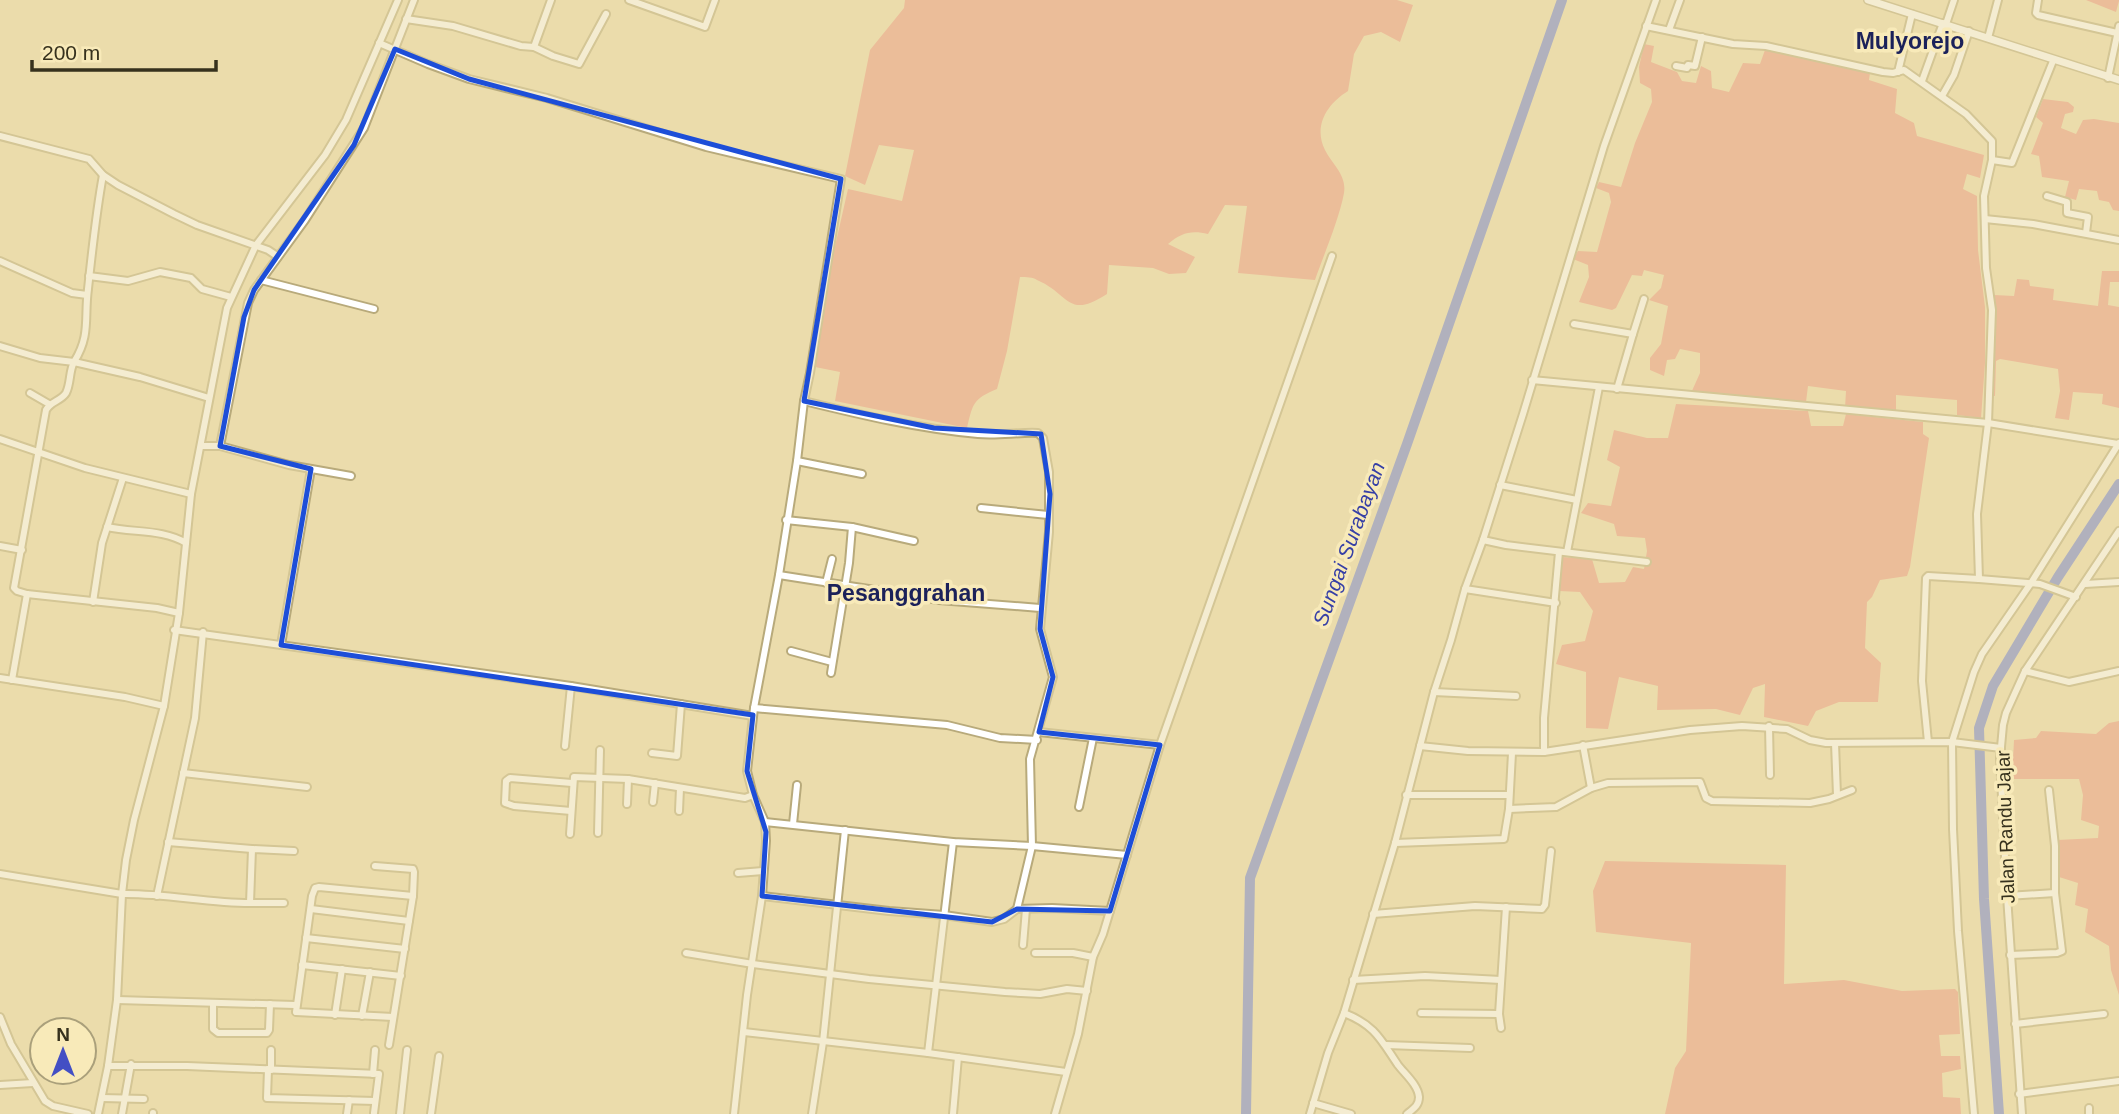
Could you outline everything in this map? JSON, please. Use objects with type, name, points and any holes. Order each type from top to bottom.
[{"type":"street","points":[[98,1114],[117,1000],[122,894],[134,820],[163,706],[179,613],[191,494],[231,297],[257,245],[325,155],[346,120],[382,43],[398,0]]},
{"type":"street","points":[[216,446],[244,317],[254,290],[272,253],[305,220],[355,145],[377,99],[414,0]]},
{"type":"street","points":[[534,47],[551,0]]},
{"type":"street","points":[[629,0],[705,27],[715,0]]},
{"type":"street","points":[[1310,1114],[1398,842],[1451,640],[1535,381],[1604,146],[1656,0]]},
{"type":"street","points":[[1669,30],[1680,0]]},
{"type":"street","points":[[1868,0],[2119,80]]},
{"type":"street","points":[[1922,81],[1954,0]]},
{"type":"street","points":[[1988,38],[1998,0]]},
{"type":"street","points":[[2038,0],[2038,15],[2118,30],[2108,78]]},
{"type":"street","points":[[405,19],[453,26],[521,46],[534,47],[579,64],[606,14]]},
{"type":"street","points":[[1898,72],[1912,14]]},
{"type":"street","points":[[1646,26],[1733,44],[1766,46],[1890,74],[1906,71],[1942,96],[1992,141],[1992,160],[1984,196],[1986,273],[1992,310],[1988,423],[1977,514],[1979,579]]},
{"type":"street","points":[[1942,96],[1954,75],[1969,31]]},
{"type":"street","points":[[1676,66],[1695,66],[1702,37]]},
{"type":"street","points":[[382,43],[469,79],[547,99],[706,147],[841,179],[804,401],[779,575],[750,713],[747,771],[750,796],[765,822],[762,896],[734,1114]]},
{"type":"street","points":[[1992,160],[2012,163],[2053,61]]},
{"type":"street","points":[[0,136],[89,159],[103,175],[197,225],[257,245],[272,253]]},
{"type":"street","points":[[103,175],[87,295],[88,330],[81,353],[74,362],[66,393],[49,404],[37,452],[15,588],[27,594],[157,608],[179,613]]},
{"type":"street","points":[[2047,197],[2067,202],[2067,213],[2088,217],[2086,233]]},
{"type":"street","points":[[1985,219],[2033,224],[2119,240]]},
{"type":"street","points":[[1055,1114],[1078,1034],[1093,957],[1110,911],[1160,745],[1332,256]]},
{"type":"street","points":[[0,261],[72,293],[87,295]]},
{"type":"street","points":[[89,276],[131,281],[160,272],[191,278],[202,289],[231,297]]},
{"type":"street","points":[[261,280],[374,309]]},
{"type":"street","points":[[1616,389],[1644,299]]},
{"type":"street","points":[[1574,324],[1633,334]]},
{"type":"street","points":[[0,345],[40,358],[74,362],[140,377],[209,398]]},
{"type":"street","points":[[1535,381],[1988,423],[2119,444],[2031,583],[1982,654],[1974,672],[1956,743],[1953,829],[1958,931],[1974,1114]]},
{"type":"street","points":[[1545,752],[1544,718],[1563,552],[1577,500],[1599,387]]},
{"type":"street","points":[[30,393],[49,404]]},
{"type":"street","points":[[804,401],[934,428],[979,434],[1041,434],[1049,472],[1049,532],[1040,629],[1053,677],[1030,759],[1032,846],[1017,909]]},
{"type":"street","points":[[0,439],[123,478],[191,494]]},
{"type":"street","points":[[201,446],[216,446],[351,476]]},
{"type":"street","points":[[797,461],[862,474]]},
{"type":"street","points":[[281,645],[311,469]]},
{"type":"street","points":[[93,602],[102,543],[123,478]]},
{"type":"street","points":[[1500,485],[1577,500]]},
{"type":"street","points":[[981,508],[1048,515]]},
{"type":"street","points":[[786,520],[852,527],[914,541]]},
{"type":"street","points":[[107,527],[128,532],[163,533],[186,543]]},
{"type":"street","points":[[831,673],[852,527]]},
{"type":"street","name":"Jalan Randu Jajar","points":[[2022,1114],[2025,1093],[1998,748],[2006,713],[2025,671],[2119,531]]},
{"type":"street","points":[[1483,540],[1647,562]]},
{"type":"street","points":[[0,546],[22,550]]},
{"type":"street","points":[[826,583],[832,559]]},
{"type":"street","points":[[779,575],[956,602],[1040,608]]},
{"type":"street","points":[[1928,742],[1922,681],[1928,576],[2040,584],[2076,597]]},
{"type":"street","points":[[2085,584],[2119,582]]},
{"type":"street","points":[[1468,590],[1556,603]]},
{"type":"street","points":[[12,680],[27,594]]},
{"type":"street","points":[[174,630],[203,632],[750,713],[947,725],[987,735],[1037,740]]},
{"type":"street","points":[[157,896],[195,718],[203,632]]},
{"type":"street","points":[[791,651],[832,662]]},
{"type":"street","points":[[2025,671],[2060,681],[2076,682],[2119,671]]},
{"type":"street","points":[[0,678],[125,697],[163,706]]},
{"type":"street","points":[[565,746],[571,686]]},
{"type":"street","points":[[1436,692],[1516,696]]},
{"type":"street","points":[[652,753],[677,756],[681,704]]},
{"type":"street","points":[[1422,746],[1512,753],[1545,752],[1690,730],[1769,726],[1794,730],[1815,741],[1835,743],[1928,742],[1998,748]]},
{"type":"street","points":[[1769,726],[1770,775]]},
{"type":"street","points":[[1039,732],[1160,745]]},
{"type":"street","points":[[1079,807],[1093,738]]},
{"type":"street","points":[[1835,743],[1837,795]]},
{"type":"street","points":[[1583,746],[1591,788]]},
{"type":"street","points":[[598,833],[600,750]]},
{"type":"street","points":[[1398,842],[1504,839],[1509,809],[1512,753]]},
{"type":"street","points":[[183,773],[307,787]]},
{"type":"street","points":[[570,834],[574,777],[628,779],[750,796]]},
{"type":"street","points":[[571,811],[514,806],[505,803],[504,798],[506,781],[510,778],[572,783]]},
{"type":"street","points":[[627,804],[628,779]]},
{"type":"street","points":[[1509,809],[1556,807],[1591,788],[1608,783],[1700,782],[1706,798],[1712,802],[1810,803],[1852,790]]},
{"type":"street","points":[[653,802],[655,783]]},
{"type":"street","points":[[793,824],[797,785]]},
{"type":"street","points":[[680,788],[680,810]]},
{"type":"street","points":[[2014,955],[2062,951],[2055,893],[2055,846],[2049,790]]},
{"type":"street","points":[[1409,795],[1509,795]]},
{"type":"street","points":[[765,822],[953,842],[1127,855]]},
{"type":"street","points":[[812,1114],[823,1042],[845,830]]},
{"type":"street","points":[[168,842],[294,851]]},
{"type":"street","points":[[928,1053],[933,983],[953,842]]},
{"type":"street","points":[[250,903],[252,849]]},
{"type":"street","points":[[1373,914],[1475,906],[1539,910],[1544,908],[1550,851]]},
{"type":"street","points":[[375,866],[414,870],[410,921],[390,1045]]},
{"type":"street","points":[[738,873],[763,872]]},
{"type":"street","points":[[0,874],[122,894],[213,902],[284,903]]},
{"type":"street","points":[[393,1017],[299,1013],[295,1010],[295,1004],[314,891],[317,887],[413,896]]},
{"type":"street","points":[[2010,896],[2055,893]]},
{"type":"street","points":[[762,896],[889,911],[942,914],[992,922],[1004,919],[1017,909],[1110,911]]},
{"type":"street","points":[[1502,1028],[1499,1014],[1506,908]]},
{"type":"street","points":[[311,909],[410,921]]},
{"type":"street","points":[[1023,945],[1026,909]]},
{"type":"street","points":[[306,938],[405,949]]},
{"type":"street","points":[[686,953],[869,979],[1041,995],[1067,989],[1087,990]]},
{"type":"street","points":[[1035,953],[1073,953],[1093,957]]},
{"type":"street","points":[[302,965],[401,976]]},
{"type":"street","points":[[335,1015],[342,969]]},
{"type":"street","points":[[362,1016],[370,972]]},
{"type":"street","points":[[1353,980],[1425,976],[1501,980]]},
{"type":"street","points":[[117,1000],[295,1004]]},
{"type":"street","points":[[213,1003],[213,1029],[218,1033],[267,1033],[270,1004]]},
{"type":"street","points":[[1344,1013],[1371,1028],[1386,1045],[1419,1094],[1416,1107],[1407,1114]]},
{"type":"street","points":[[1421,1013],[1499,1014]]},
{"type":"street","points":[[2020,1024],[2104,1014]]},
{"type":"street","points":[[0,1017],[28,1073]]},
{"type":"street","points":[[744,1032],[1066,1072]]},
{"type":"street","points":[[1386,1045],[1470,1048]]},
{"type":"street","points":[[271,1050],[267,1098],[375,1101]]},
{"type":"street","points":[[373,1074],[375,1050]]},
{"type":"street","points":[[400,1114],[407,1050]]},
{"type":"street","points":[[431,1114],[439,1056]]},
{"type":"street","points":[[953,1114],[958,1057]]},
{"type":"street","points":[[108,1066],[131,1064],[380,1075],[374,1113]]},
{"type":"street","points":[[122,1114],[131,1064]]},
{"type":"street","points":[[2025,1093],[2119,1081]]},
{"type":"street","points":[[0,1084],[28,1083]]},
{"type":"street","points":[[35,1086],[45,1101],[53,1106],[88,1114]]},
{"type":"street","points":[[102,1098],[144,1099]]},
{"type":"street","points":[[348,1114],[349,1100]]},
{"type":"street","points":[[1313,1103],[1351,1114]]},
{"type":"highlighted area","points":[[395,49],[469,79],[841,179],[804,401],[934,428],[1041,434],[1050,494],[1040,629],[1053,677],[1039,732],[1160,745],[1110,911],[1017,909],[992,922],[762,896],[766,832],[747,771],[753,715],[281,645],[311,469],[220,446],[244,317],[254,290],[354,145]]},
{"type":"shaded area","points":[[905,0],[1397,0],[1413,5],[1400,42],[1381,32],[1364,36],[1354,54],[1348,91],[1328,109],[1321,124],[1325,150],[1341,175],[1344,193],[1315,280],[1238,273],[1247,206],[1225,205],[1208,234],[1186,233],[1168,244],[1195,257],[1186,273],[1169,274],[1153,268],[1109,265],[1107,294],[1084,305],[1069,302],[1035,279],[1020,277],[1007,351],[997,389],[975,403],[967,428],[835,401],[840,372],[815,367],[833,255],[848,189],[902,201],[914,150],[879,145],[865,185],[845,176],[870,50],[904,8]]},
{"type":"shaded area","points":[[2086,0],[2119,0],[2119,1],[2116,12]]},
{"type":"shaded area","points":[[1644,44],[1654,46],[1651,62],[1677,72],[1682,81],[1696,83],[1701,66],[1711,71],[1712,88],[1729,92],[1743,63],[1760,64],[1765,50],[1870,73],[1869,80],[1897,89],[1895,113],[1914,123],[1917,136],[1984,155],[1980,178],[1967,174],[1963,189],[1977,196],[1978,250],[1985,307],[1981,418],[1957,415],[1957,400],[1896,395],[1896,410],[1845,408],[1846,391],[1808,386],[1806,402],[1691,393],[1700,373],[1700,353],[1680,349],[1675,359],[1667,360],[1664,376],[1650,370],[1650,358],[1661,344],[1668,306],[1649,300],[1661,288],[1664,275],[1644,270],[1642,276],[1632,275],[1616,308],[1612,310],[1579,302],[1589,277],[1588,265],[1573,259],[1578,251],[1597,252],[1611,202],[1609,193],[1596,188],[1599,182],[1621,187],[1652,102],[1651,89],[1640,83],[1639,67]]},
{"type":"shaded area","points":[[2043,99],[2068,102],[2074,107],[2073,112],[2065,114],[2061,128],[2076,134],[2083,120],[2119,123],[2119,211],[2113,210],[2109,202],[2099,200],[2097,191],[2079,189],[2076,200],[2065,197],[2069,181],[2042,177],[2039,156],[2031,154],[2043,123],[2036,117]]},
{"type":"shaded area","points":[[2102,271],[2119,271],[2119,282],[2110,282],[2108,305],[2119,307],[2119,408],[2102,404],[2103,394],[2073,392],[2069,420],[2055,418],[2060,391],[2058,369],[2000,359],[1996,361],[1995,396],[1990,395],[1994,295],[2014,296],[2017,279],[2029,280],[2030,286],[2054,289],[2053,300],[2098,306]]},
{"type":"shaded area","points":[[1676,404],[1808,411],[1811,426],[1843,426],[1846,414],[1923,422],[1923,434],[1929,438],[1910,567],[1907,576],[1880,580],[1867,602],[1865,648],[1881,663],[1878,702],[1839,702],[1816,711],[1808,726],[1764,717],[1765,684],[1753,688],[1740,715],[1716,709],[1657,710],[1658,686],[1619,677],[1608,729],[1586,728],[1586,672],[1556,664],[1562,645],[1585,641],[1593,611],[1580,592],[1559,591],[1562,557],[1592,559],[1599,583],[1625,582],[1633,567],[1644,569],[1647,551],[1645,538],[1617,536],[1614,524],[1581,513],[1588,503],[1611,506],[1620,467],[1607,460],[1614,430],[1647,438],[1668,438]]},
{"type":"shaded area","points":[[2119,721],[2119,995],[2111,970],[2109,946],[2085,932],[2088,909],[2075,905],[2078,883],[2059,877],[2057,840],[2098,838],[2099,826],[2081,820],[2083,795],[2079,779],[2012,779],[2014,740],[2036,738],[2041,731],[2096,734],[2109,723]]},
{"type":"shaded area","points":[[1605,861],[1786,865],[1784,984],[1844,980],[1902,991],[1955,989],[1958,992],[1960,1034],[1939,1035],[1941,1056],[1960,1056],[1961,1069],[1942,1073],[1943,1097],[1960,1098],[1961,1114],[1665,1114],[1675,1068],[1686,1051],[1691,943],[1596,932],[1593,891]]},
{"type":"waterway","name":"Sungai Surabayan","points":[[1246,1114],[1250,878],[1407,444],[1562,0]]},
{"type":"waterway","points":[[1999,1114],[1984,899],[1979,728],[1993,686],[2058,577],[2119,484]]},
{"type":"district","name":"Mulyorejo","points":[[1910,41]]},
{"type":"district","name":"Pesanggrahan","points":[[906,593]]}]
